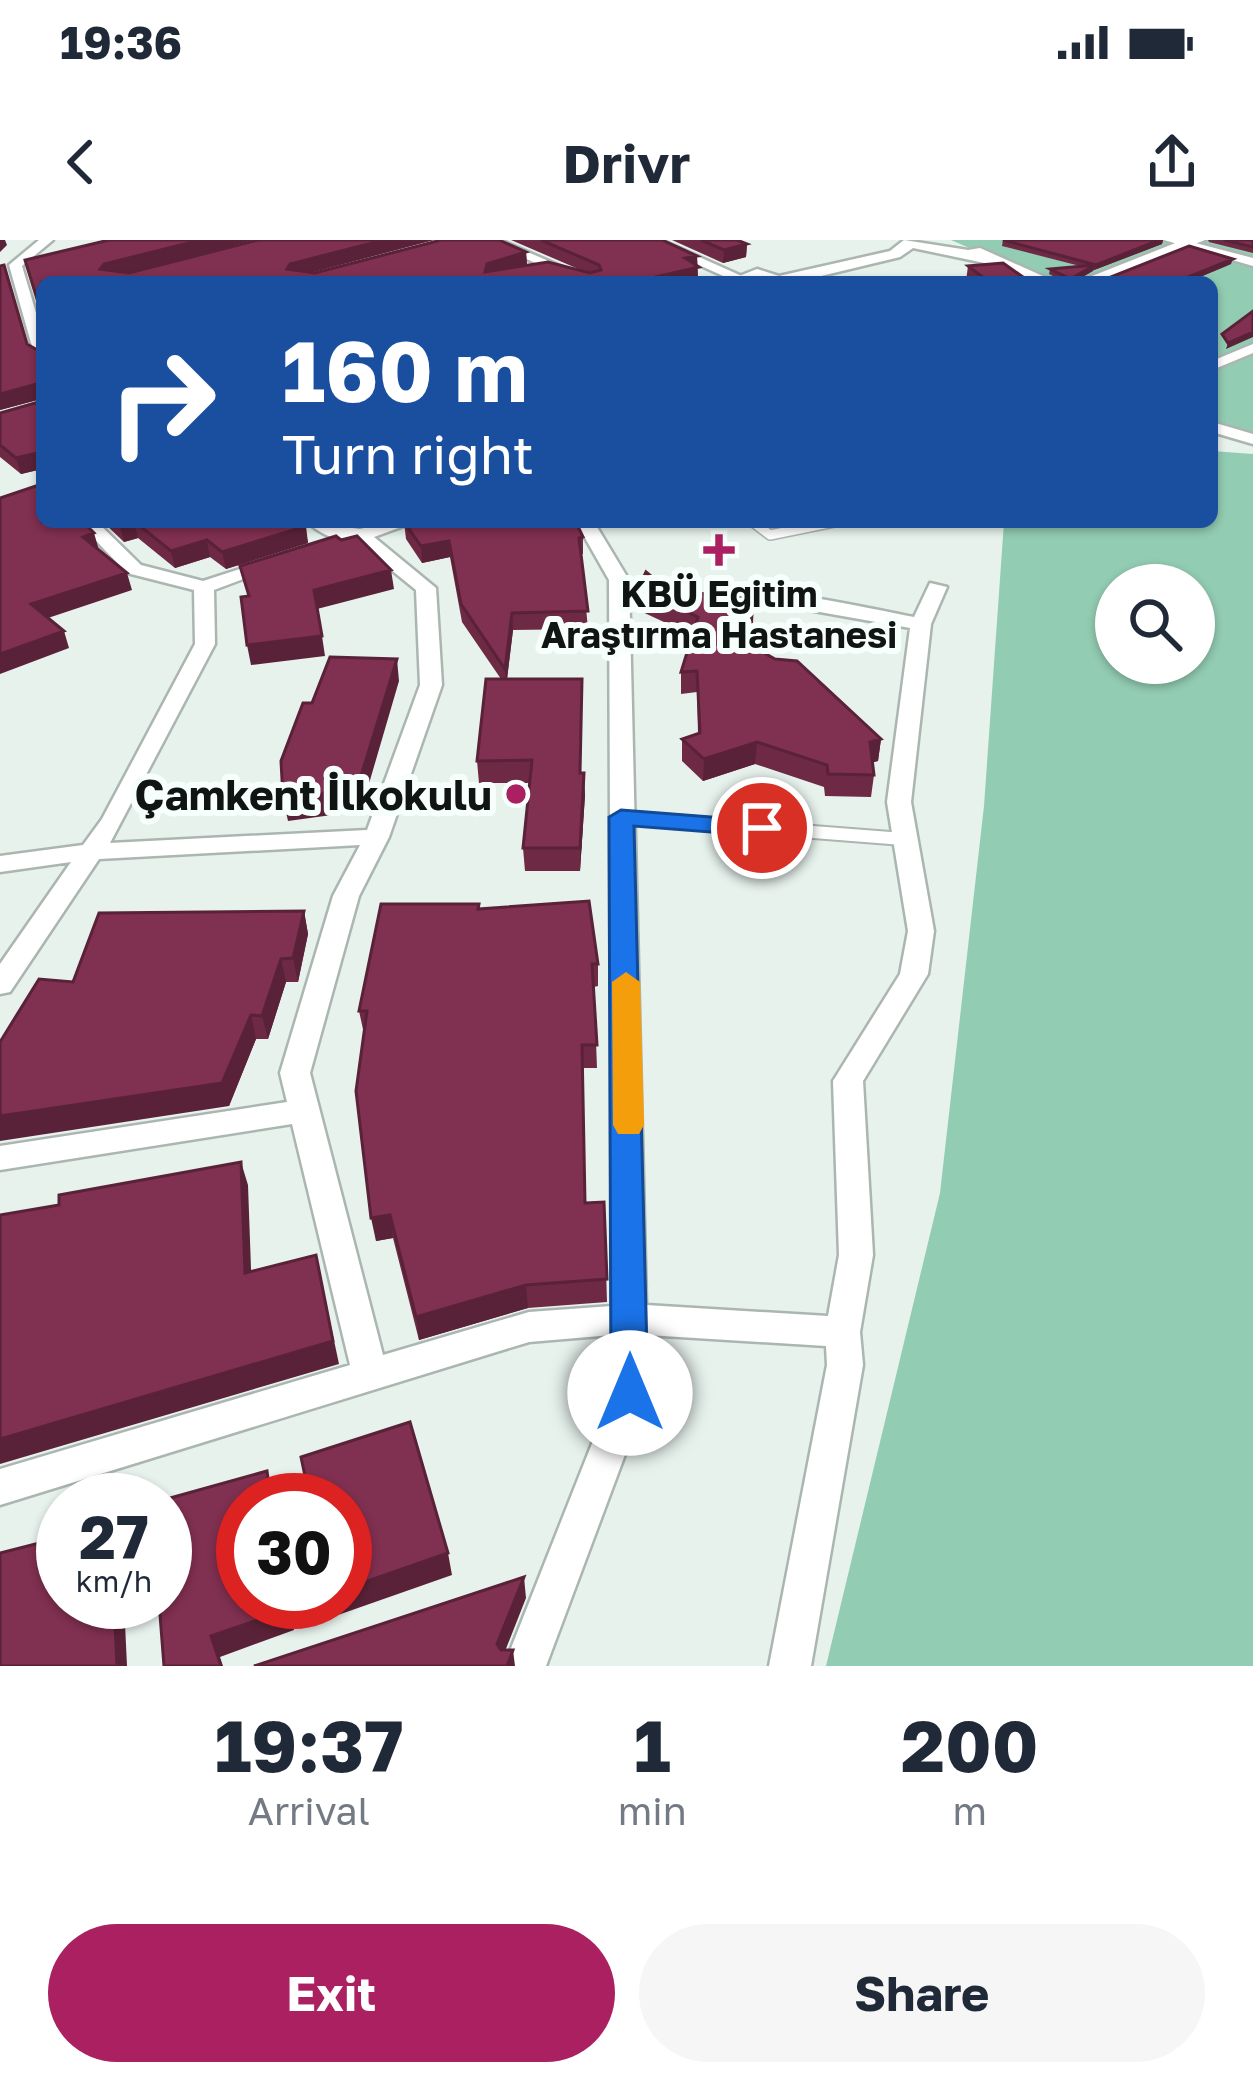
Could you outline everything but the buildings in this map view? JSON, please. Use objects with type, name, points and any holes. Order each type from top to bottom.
[{"type":"street","points":[[15,265],[47,240]]},
{"type":"street","points":[[489,240],[576,276]]},
{"type":"street","points":[[650,240],[724,276]]},
{"type":"street","points":[[875,240],[903,249],[993,260]]},
{"type":"street","points":[[802,276],[929,240]]},
{"type":"street","points":[[951,240],[1033,276]]},
{"type":"street","points":[[1170,240],[1193,242],[1253,262]]},
{"type":"street","points":[[1100,276],[1193,242]]},
{"type":"street","points":[[749,276],[837,249]]},
{"type":"street","points":[[15,265],[56,255]]},
{"type":"street","points":[[15,265],[36,337]]},
{"type":"street","points":[[533,272],[552,266]]},
{"type":"street","points":[[757,274],[763,276]]},
{"type":"street","points":[[24,305],[36,302]]},
{"type":"street","points":[[1218,363],[1253,348]]},
{"type":"street","points":[[1218,429],[1253,439]]},
{"type":"street","points":[[93,528],[134,569],[205,587],[293,557]]},
{"type":"street","points":[[316,536],[323,528],[360,535],[385,528]]},
{"type":"street","points":[[525,1666],[630,1393],[619,580],[589,528]]},
{"type":"street","points":[[360,535],[426,588],[431,685],[377,838],[346,896],[295,1073],[370,1376]]},
{"type":"street","points":[[0,985],[114,819],[205,644],[205,587]]},
{"type":"street","points":[[790,1666],[845,1365],[842,1332],[856,1255],[848,1081],[914,974],[922,931],[899,802],[921,623],[937,587]]},
{"type":"street","points":[[700,598],[770,597],[921,623]]},
{"type":"street","points":[[0,863],[91,852],[377,838]]},
{"type":"street","points":[[0,1158],[304,1111]]},
{"type":"street","points":[[0,1487],[529,1328],[629,1319],[842,1332]]},
{"type":"lane","points":[[761,528],[770,535],[805,528]]},
{"type":"lane","points":[[621,817],[903,839]]},
{"type":"green space","points":[[951,240],[1253,240],[1253,439],[1218,429],[1218,276],[1034,276]]},
{"type":"green space","points":[[1218,451],[1253,454],[1253,1666],[826,1666],[940,1193],[984,806],[1004,528],[1218,528]]},
{"type":"slow traffic","points":[[626,982],[628,1125]]},
{"type":"place","name":"KBÜ Eğitim Araştırma Hastanesi","points":[[719,550]]},
{"type":"place","name":"Çamkent İlkokulu","points":[[516,794]]},
{"type":"route","points":[[630,1393],[621,817],[762,828]]}]
